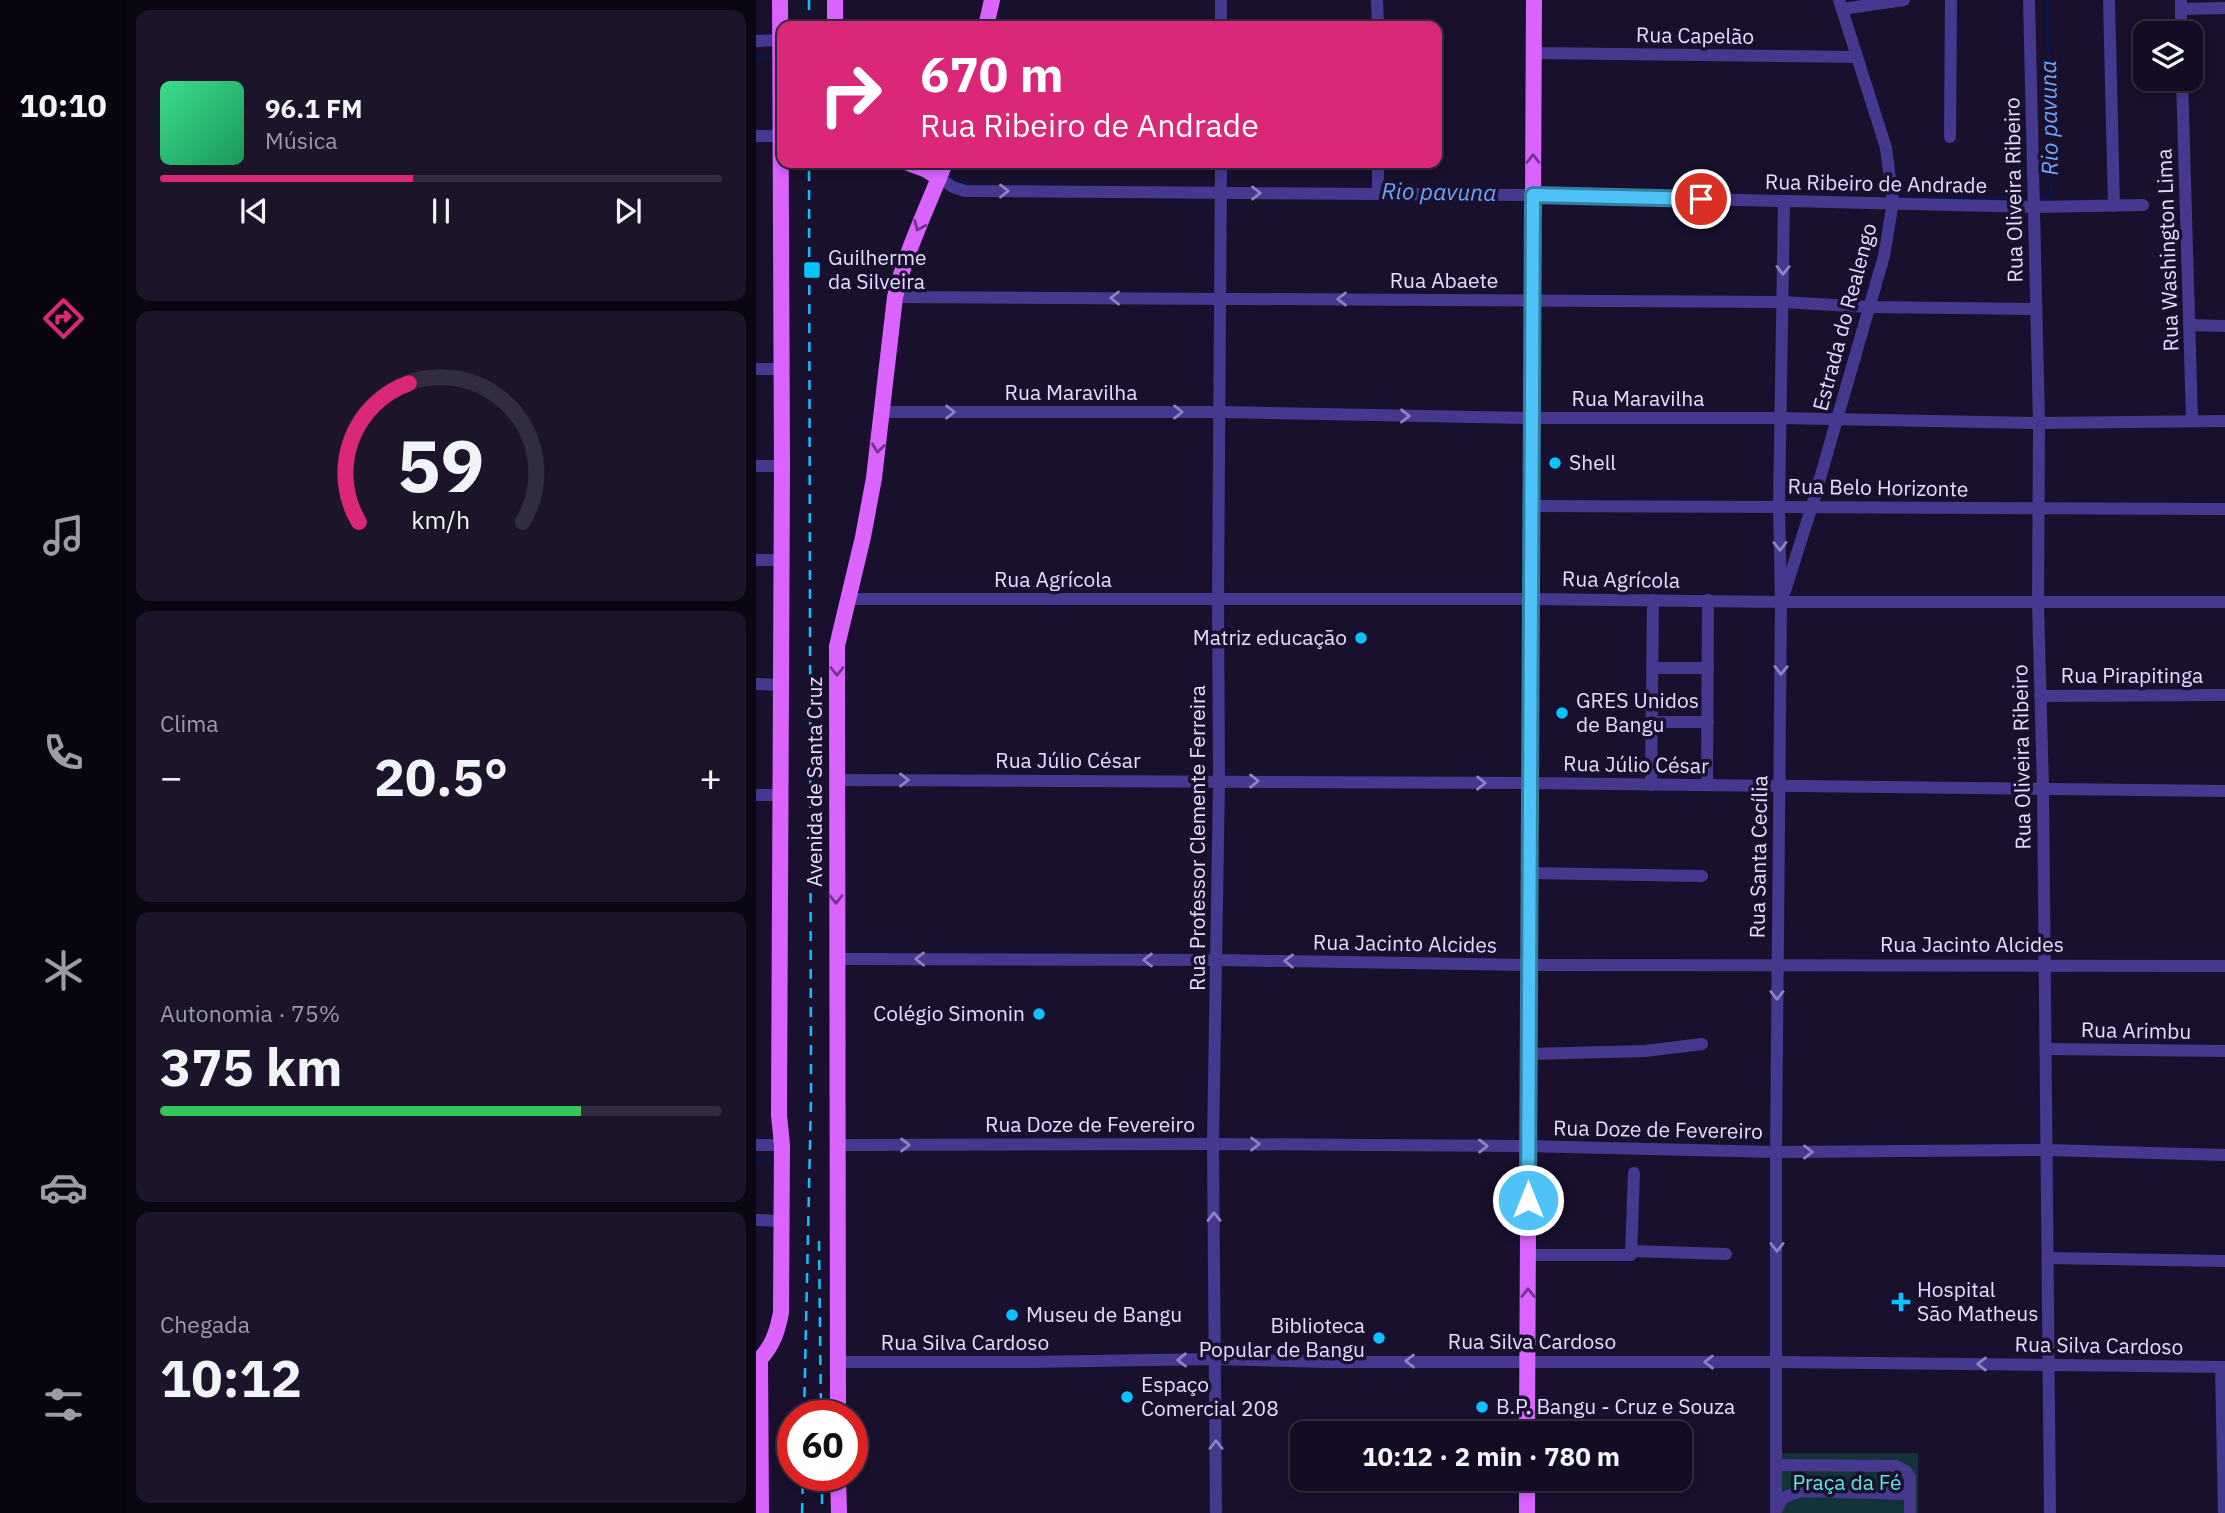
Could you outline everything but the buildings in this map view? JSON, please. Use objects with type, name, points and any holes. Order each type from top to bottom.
[{"type":"main road","points":[[780,0],[780,21]]},
{"type":"main road","points":[[835,0],[835,21]]},
{"type":"main road","points":[[987,21],[992,0]]},
{"type":"main road","points":[[1527,1421],[1534,0]]},
{"type":"main road","points":[[761,1513],[758,1359],[772,1346],[781,1313],[780,168]]},
{"type":"main road","points":[[922,168],[942,171]]},
{"type":"main road","name":"Avenida de Santa Cruz","points":[[838,1400],[837,646],[869,508],[895,297],[915,235],[942,171]]},
{"type":"main road","points":[[838,1491],[839,1513]]},
{"type":"main road","points":[[1527,1491],[1527,1513]]},
{"type":"street","points":[[1221,0],[1221,21]]},
{"type":"street","points":[[1377,0],[1378,21]]},
{"type":"street","points":[[1840,5],[1898,0]]},
{"type":"street","points":[[1950,137],[1951,0]]},
{"type":"street","name":"Rua Oliveira Ribeiro","points":[[2029,0],[2039,423],[2038,603],[2046,964],[2050,1513]]},
{"type":"street","points":[[2109,0],[2114,206]]},
{"type":"street","name":"Estrada do Realengo","points":[[1782,602],[1884,256],[1893,202],[1886,148],[1840,5]]},
{"type":"street","points":[[2181,5],[2225,8]]},
{"type":"street","points":[[756,41],[777,40]]},
{"type":"street","name":"Rua Capelão","points":[[1534,53],[1857,57]]},
{"type":"street","name":"Rua Washington Lima","points":[[2182,91],[2192,420]]},
{"type":"street","points":[[756,136],[777,136]]},
{"type":"street","name":"Rua Professor Clemente Ferreira","points":[[1216,1513],[1213,1144],[1219,781],[1221,168]]},
{"type":"street","points":[[1378,168],[1378,192]]},
{"type":"street","name":"Rua Ribeiro de Andrade","points":[[942,171],[953,187],[965,191],[1222,189],[2034,207],[2143,205]]},
{"type":"street","name":"Rua Santa Cecília","points":[[1777,1510],[1776,1152],[1782,602],[1779,506],[1784,201]]},
{"type":"street","name":"Rua Abaete","points":[[895,297],[1782,302],[1869,307],[2035,309]]},
{"type":"street","points":[[2189,326],[2225,326]]},
{"type":"street","points":[[756,369],[782,369]]},
{"type":"street","name":"Rua Maravilha","points":[[882,412],[1219,412],[2039,423],[2225,421]]},
{"type":"street","points":[[756,466],[782,466]]},
{"type":"street","name":"Rua Belo Horizonte","points":[[1531,506],[2225,509]]},
{"type":"street","points":[[756,560],[781,560]]},
{"type":"street","name":"Rua Agrícola","points":[[848,599],[1530,598],[1782,602],[2225,602]]},
{"type":"street","points":[[1651,785],[1653,600]]},
{"type":"street","points":[[1707,785],[1708,600]]},
{"type":"street","points":[[1653,668],[1708,668]]},
{"type":"street","points":[[756,684],[780,685]]},
{"type":"street","name":"Rua Pirapitinga","points":[[2040,696],[2225,695]]},
{"type":"street","points":[[1651,722],[1708,722]]},
{"type":"street","name":"Rua Júlio César","points":[[836,780],[1530,783],[2225,791]]},
{"type":"street","points":[[756,795],[780,794]]},
{"type":"street","points":[[1529,873],[1702,876]]},
{"type":"street","name":"Rua Jacinto Alcides","points":[[836,959],[1216,960],[1529,965],[2225,966]]},
{"type":"street","points":[[1528,1054],[1645,1051],[1702,1044]]},
{"type":"street","name":"Rua Arimbu","points":[[2046,1049],[2225,1051]]},
{"type":"street","points":[[756,1145],[782,1145]]},
{"type":"street","name":"Rua Doze de Fevereiro","points":[[837,1145],[1528,1146],[1776,1152],[2047,1150],[2225,1155]]},
{"type":"street","points":[[1528,1255],[1627,1256],[1632,1251],[1634,1172]]},
{"type":"street","points":[[756,1220],[782,1221]]},
{"type":"street","points":[[1632,1251],[1726,1254]]},
{"type":"street","points":[[2049,1258],[2225,1261]]},
{"type":"street","name":"Rua Silva Cardoso","points":[[838,1362],[1215,1359],[1324,1362],[1778,1362],[2223,1367]]},
{"type":"street","points":[[2223,1367],[2224,1513]]},
{"type":"street","points":[[1777,1465],[1896,1466],[1906,1471],[1910,1477],[1910,1513]]},
{"type":"street","points":[[1777,1510],[1783,1498],[1800,1491],[1910,1494]]},
{"type":"green space","name":"Praça da Fé","points":[[1777,1453],[1918,1453],[1918,1513],[1777,1513]]},
{"type":"waterway","name":"Rio pavuna","points":[[2039,198],[2051,198],[2047,0]]},
{"type":"waterway","name":"Rio pavuna","points":[[756,58],[774,58]]},
{"type":"waterway","name":"Rio pavuna","points":[[947,173],[972,186]]},
{"type":"waterway","name":"Rio pavuna","points":[[1895,197],[2028,198]]},
{"type":"waterway","points":[[756,1161],[773,1161]]},
{"type":"railway","points":[[809,0],[809,21]]},
{"type":"railway","points":[[804,1400],[811,1098],[809,168]]},
{"type":"railway","points":[[819,1241],[821,1400]]},
{"type":"railway","points":[[802,1513],[803,1491]]},
{"type":"railway","points":[[822,1491],[822,1513]]},
{"type":"place","name":"Guilherme da Silveira","points":[[812,270]]},
{"type":"place","name":"Shell","points":[[1555,463]]},
{"type":"place","name":"Matriz educação","points":[[1361,638]]},
{"type":"place","name":"GRES Unidos de Bangu","points":[[1562,713]]},
{"type":"place","name":"Colégio Simonin","points":[[1039,1014]]},
{"type":"place","name":"Hospital São Matheus","points":[[1901,1302]]},
{"type":"place","name":"Museu de Bangu","points":[[1012,1315]]},
{"type":"place","name":"Biblioteca Popular de Bangu","points":[[1379,1338]]},
{"type":"place","name":"Espaço Comercial 208","points":[[1127,1397]]},
{"type":"place","name":"B.P. Bangu - Cruz e Souza","points":[[1482,1407]]},
{"type":"route","points":[[1528,1200],[1533,195],[1701,199]]}]
